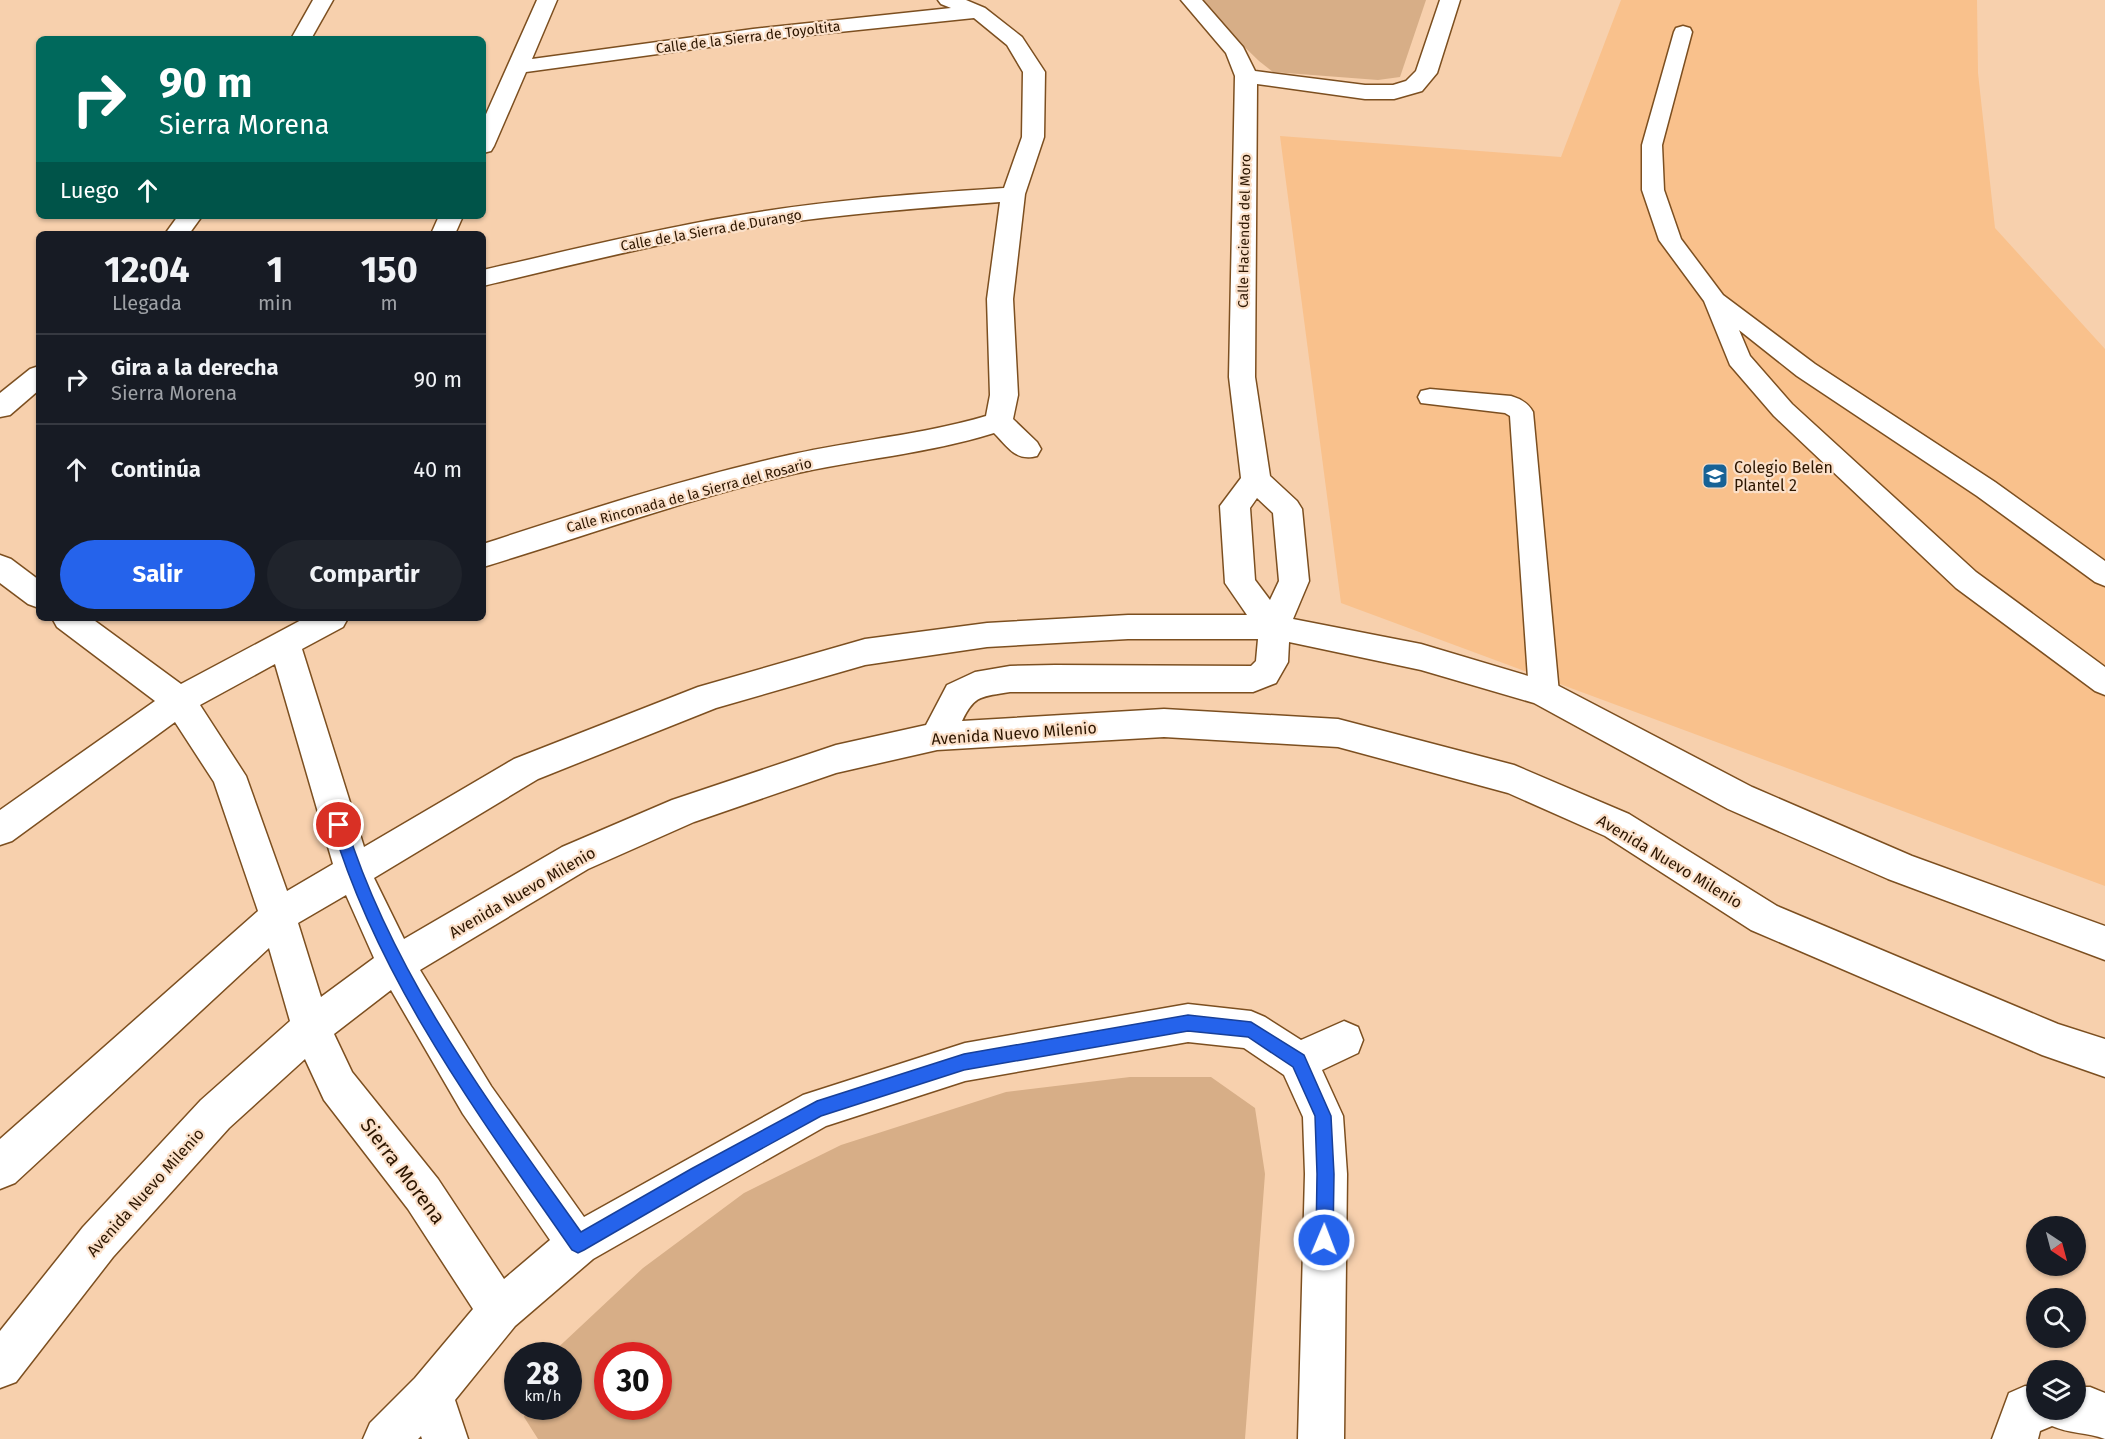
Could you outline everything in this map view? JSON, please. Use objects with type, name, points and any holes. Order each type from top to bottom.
[{"type":"street","points":[[303,36],[322,0]]},
{"type":"street","points":[[486,140],[547,0]]},
{"type":"street","points":[[948,0],[978,12],[1015,41],[1034,72],[1033,137],[1013,194],[1000,299],[1004,395],[999,422],[1028,449]]},
{"type":"street","name":"Calle Hacienda del Moro","points":[[1191,0],[1236,51],[1246,76],[1242,377],[1256,480]]},
{"type":"street","points":[[1246,76],[1365,92],[1394,92],[1414,86],[1426,73],[1450,0]]},
{"type":"street","name":"Calle de la Sierra de Toyoltita","points":[[519,67],[753,35],[978,12]]},
{"type":"street","name":"Calle de la Sierra de Durango","points":[[486,277],[657,237],[761,219],[941,199],[1013,194]]},
{"type":"street","points":[[0,408],[36,378]]},
{"type":"street","name":"Calle Rinconada de la Sierra del Rosario","points":[[486,555],[616,512],[791,464],[965,434],[999,422]]},
{"type":"street","points":[[936,736],[959,694],[987,683],[1010,679],[1055,678],[1253,679],[1265,674],[1272,662],[1274,627],[1294,581],[1287,509],[1256,480],[1235,506],[1240,583],[1274,627]]},
{"type":"street","points":[[0,567],[36,594]]},
{"type":"street","name":"Sierra Morena","points":[[72,621],[179,701],[229,776],[278,916],[311,1028],[338,1086],[423,1194],[500,1311]]},
{"type":"street","points":[[0,830],[179,701],[326,621]]},
{"type":"street","points":[[0,1168],[24,1143],[278,916],[526,769],[710,696],[865,652],[999,634],[1128,627],[1274,627],[1420,657],[1544,693],[1740,798],[1901,868],[2105,943]]},
{"type":"street","points":[[284,642],[353,870],[396,964],[477,1100],[578,1244]]},
{"type":"street","name":"Avenida Nuevo Milenio","points":[[0,1366],[98,1242],[215,1114],[311,1028],[396,964],[575,858],[684,811],[836,759],[936,736],[1164,723],[1338,733],[1514,780],[1617,825],[1764,918],[2056,1042],[2105,1058]]},
{"type":"street","points":[[386,1439],[431,1394],[500,1311],[578,1244],[817,1109],[964,1062],[1188,1023],[1251,1030],[1298,1061],[1323,1116],[1326,1174],[1321,1439]]},
{"type":"street","points":[[1298,1061],[1344,1040]]},
{"type":"street","points":[[431,1394],[445,1439]]},
{"type":"street","points":[[2086,1411],[2105,1416]]},
{"type":"lane","points":[[1683,32],[1652,146],[1653,190],[1670,240],[1715,300],[1739,359],[1783,410],[1966,580],[2105,683]]},
{"type":"lane","points":[[1715,300],[1806,370],[1986,489],[2105,575]]},
{"type":"lane","points":[[1430,397],[1511,405],[1521,411],[1544,693]]},
{"type":"shaded area","points":[[1196,0],[1426,0],[1400,77],[1378,80],[1273,72]]},
{"type":"shaded area","name":"Colegio Belen Plantel 2","points":[[1621,0],[1977,0],[1978,73],[1995,228],[2105,349],[2105,886],[1341,603],[1280,136],[1561,157]]},
{"type":"shaded area","points":[[1130,1077],[1211,1077],[1255,1108],[1265,1174],[1245,1439],[538,1439],[526,1420],[582,1420],[582,1342],[564,1342],[643,1268],[744,1193],[841,1145],[1006,1092]]},
{"type":"place","name":"Colegio Belen Plantel 2","points":[[1715,476]]},
{"type":"route","points":[[339,825],[353,870],[396,964],[477,1100],[578,1244],[817,1109],[964,1062],[1188,1023],[1251,1030],[1298,1061],[1323,1116],[1326,1174],[1324,1240]]}]
